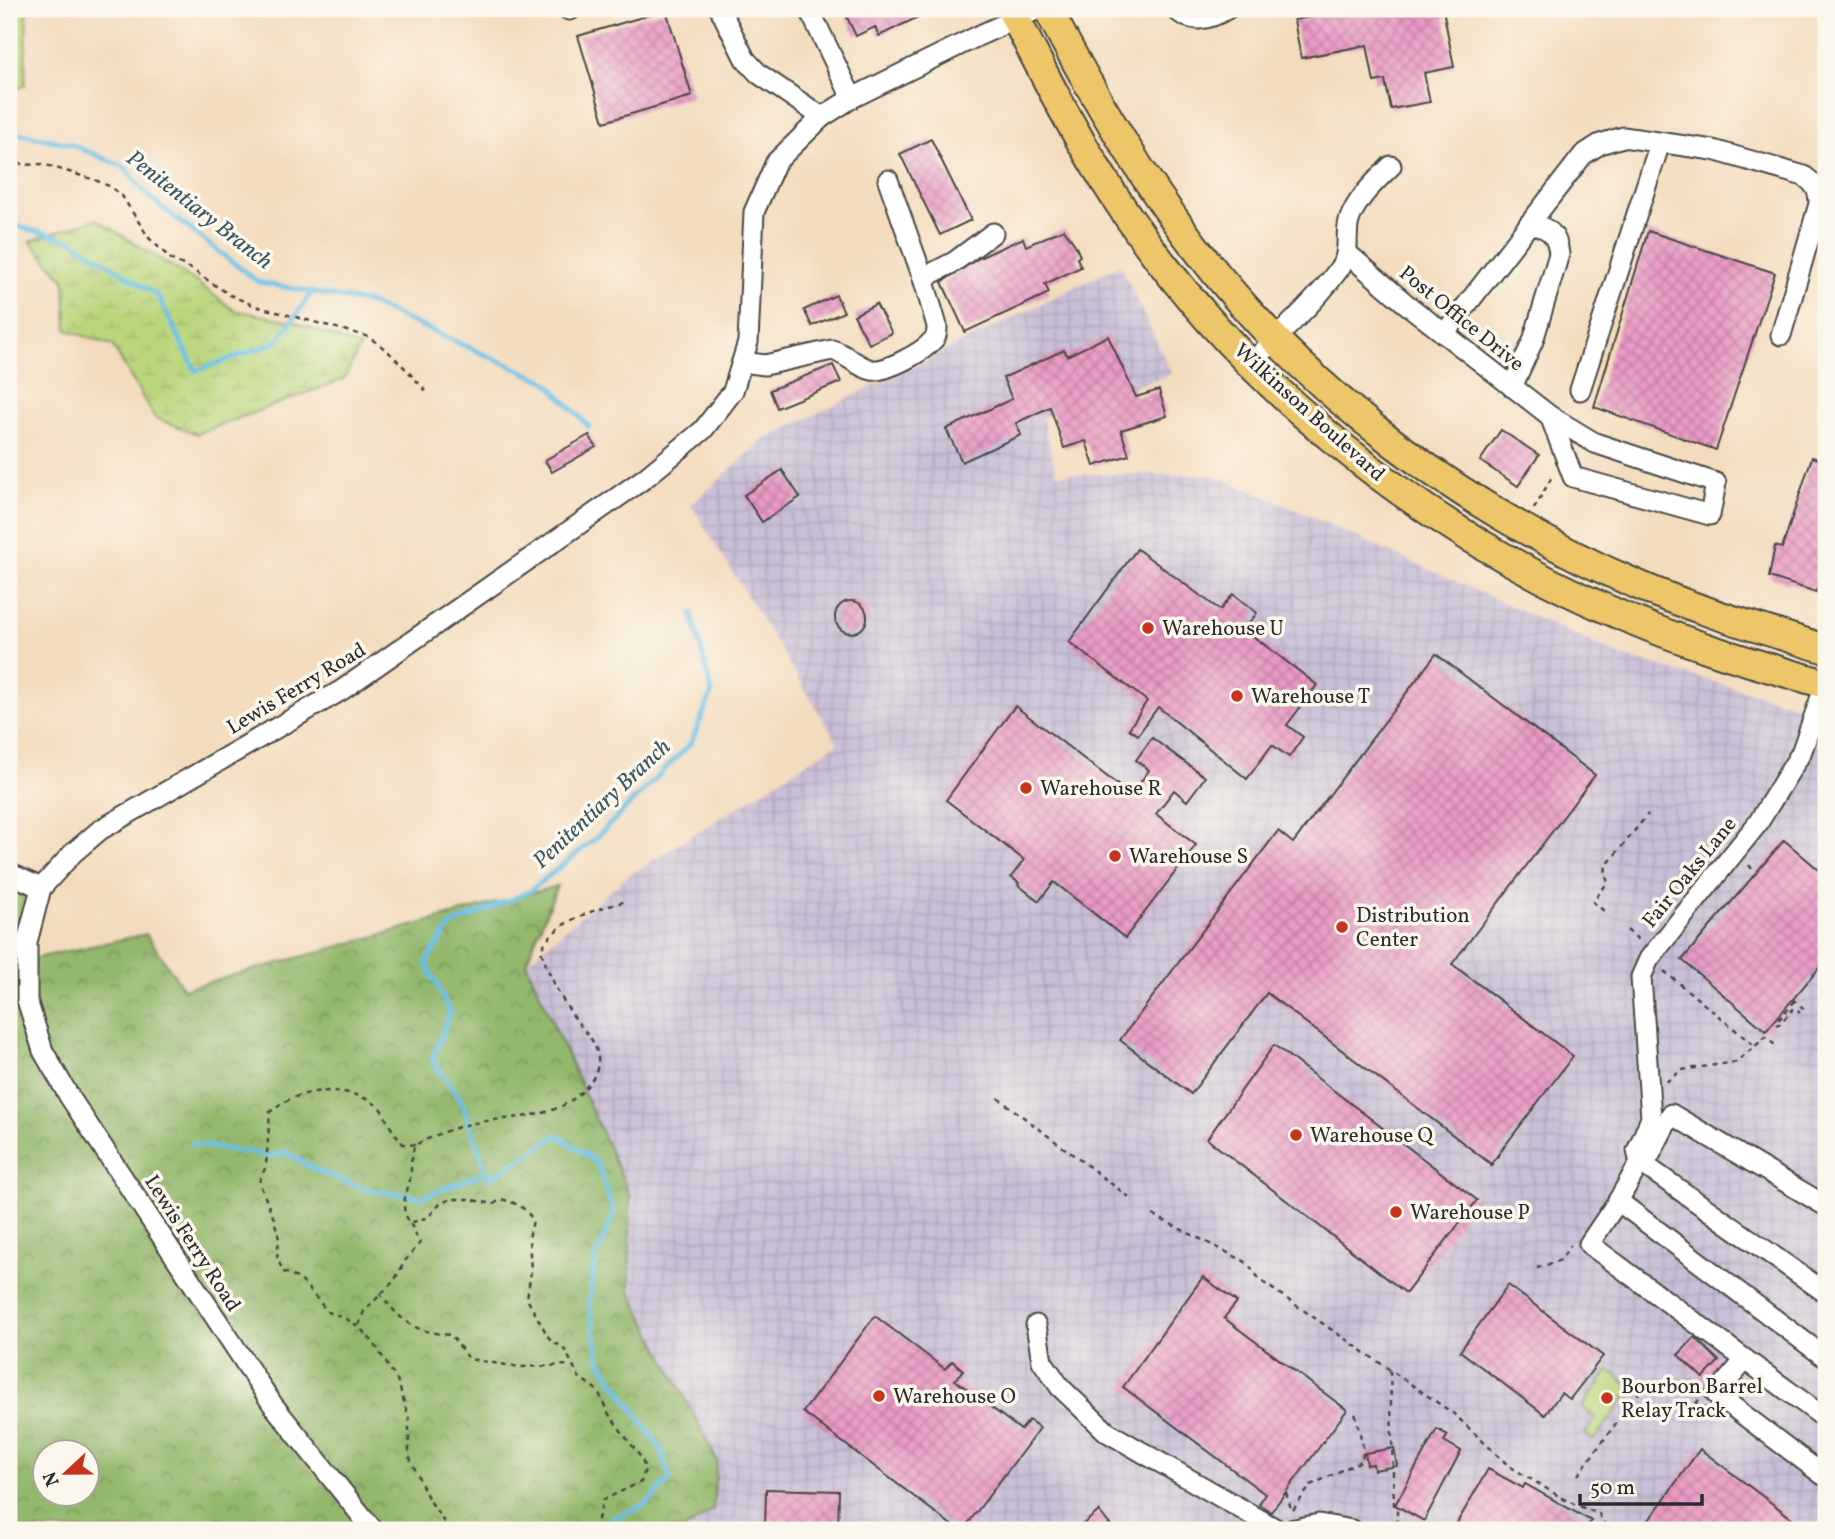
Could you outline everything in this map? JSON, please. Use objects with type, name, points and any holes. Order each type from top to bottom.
[{"type":"highway","name":"Wilkinson Boulevard","points":[[1048,9],[1096,98],[1143,175],[1196,249],[1275,338],[1317,379],[1384,435],[1453,486],[1526,531],[1600,568],[1673,599],[1826,649]]},
{"type":"highway","name":"Wilkinson Boulevard","points":[[1022,12],[1070,123],[1128,217],[1196,304],[1252,363],[1315,423],[1382,478],[1437,516],[1575,595],[1655,629],[1746,662],[1826,684]]},
{"type":"street","points":[[720,9],[740,50],[760,74],[822,117]]},
{"type":"street","points":[[809,9],[852,98]]},
{"type":"street","points":[[1175,9],[1182,15],[1197,19],[1210,19],[1227,9]]},
{"type":"street","name":"Lewis Ferry Road","points":[[373,1530],[273,1405],[69,1096],[43,1051],[27,1000],[27,942],[41,888],[73,853],[100,830],[342,690],[645,478],[703,430],[733,391],[748,342],[754,212],[776,162],[822,117],[852,98],[1022,12]]},
{"type":"street","points":[[1444,334],[1583,155],[1600,144],[1623,138],[1713,150],[1804,176],[1813,183],[1819,193],[1819,204],[1781,335]]},
{"type":"street","points":[[1580,390],[1661,143]]},
{"type":"street","points":[[1252,363],[1317,296],[1341,265],[1347,253],[1349,221],[1355,208],[1391,166]]},
{"type":"street","points":[[742,362],[765,365],[832,350],[841,352],[868,369],[879,370],[895,364],[933,341],[937,332],[923,278],[888,180]]},
{"type":"street","points":[[1513,387],[1533,341],[1559,254],[1557,240],[1550,230],[1529,224]]},
{"type":"street","points":[[923,278],[954,262],[993,233]]},
{"type":"street","name":"Post Office Drive","points":[[1347,253],[1444,334],[1550,416],[1595,443],[1716,483],[1710,515],[1573,477],[1550,416]]},
{"type":"street","name":"Fair Oaks Lane","points":[[1640,1162],[1637,1151],[1651,1118],[1641,976],[1647,952],[1758,823],[1801,753],[1826,684]]},
{"type":"street","points":[[9,873],[41,888]]},
{"type":"street","points":[[1826,1206],[1671,1114],[1650,1155],[1640,1162],[1590,1244],[1826,1419]]},
{"type":"street","points":[[1640,1162],[1826,1293]]},
{"type":"street","points":[[1618,1201],[1826,1358]]},
{"type":"street","points":[[1036,1325],[1042,1361],[1060,1387],[1107,1432],[1289,1525],[1319,1524],[1352,1530]]},
{"type":"street","points":[[1745,1360],[1716,1394],[1823,1475],[1826,1469]]},
{"type":"path","points":[[9,159],[24,165],[43,164],[111,187],[122,196],[149,238],[172,260],[188,267],[230,296],[255,306],[366,336],[381,344],[426,391]]},
{"type":"path","points":[[1531,513],[1556,471]]},
{"type":"path","points":[[1604,911],[1593,902],[1608,883],[1606,866],[1648,814]]},
{"type":"path","points":[[449,1530],[427,1496],[409,1456],[409,1419],[398,1381],[374,1343],[359,1327],[328,1312],[302,1280],[284,1272],[277,1259],[279,1239],[259,1182],[266,1166],[270,1112],[282,1102],[328,1089],[366,1099],[381,1109],[404,1144],[415,1145],[442,1132],[478,1122],[525,1117],[568,1104],[583,1092],[597,1073],[598,1053],[590,1035],[558,992],[547,971],[541,950],[545,941],[576,916],[627,901]]},
{"type":"path","points":[[1627,930],[1647,952],[1755,1047]]},
{"type":"path","points":[[1819,968],[1822,970],[1826,967]]},
{"type":"path","points":[[1800,1013],[1794,1008],[1779,1025],[1776,1023],[1794,1000],[1804,1009]]},
{"type":"path","points":[[1744,1057],[1766,1037],[1778,1048]]},
{"type":"path","points":[[998,1098],[1129,1197]]},
{"type":"path","points":[[359,1327],[364,1311],[379,1293],[394,1281],[405,1261],[420,1243],[404,1214],[405,1192],[410,1179],[410,1158],[415,1145]]},
{"type":"path","points":[[1491,1167],[1504,1146]]},
{"type":"path","points":[[410,1223],[428,1217],[441,1203],[452,1199],[495,1204],[501,1199],[528,1210],[533,1221],[528,1238],[530,1271],[527,1299],[549,1338],[565,1350],[570,1365],[579,1377],[598,1391],[608,1413],[642,1460],[645,1469],[641,1482],[603,1500],[598,1519],[600,1530]]},
{"type":"path","points":[[1153,1215],[1253,1267],[1255,1275],[1261,1281],[1454,1414],[1509,1466],[1567,1501],[1599,1514],[1608,1530]]},
{"type":"path","points":[[379,1293],[404,1321],[426,1332],[450,1335],[469,1359],[519,1367],[570,1365]]},
{"type":"path","points":[[1390,1369],[1397,1530]]},
{"type":"path","points":[[1578,1475],[1648,1380]]},
{"type":"path","points":[[1289,1525],[1311,1485],[1360,1461],[1364,1451],[1355,1412]]},
{"type":"path","points":[[1286,1493],[1289,1525]]},
{"type":"shaded area","points":[[1120,265],[1172,374],[1042,417],[1057,474],[1213,475],[1619,655],[1826,714],[1826,1530],[684,1530],[713,1510],[717,1460],[630,1291],[630,1196],[526,963],[624,879],[838,743],[691,505],[763,440]]},
{"type":"green space","points":[[9,9],[27,9],[25,85],[9,92]]},
{"type":"green space","points":[[96,219],[194,280],[234,310],[295,322],[360,347],[344,379],[197,434],[155,418],[112,345],[67,330],[65,281],[30,241]]},
{"type":"green space","points":[[9,881],[25,889],[13,963],[146,934],[184,989],[557,886],[526,963],[630,1196],[630,1291],[717,1460],[713,1510],[684,1530],[10,1530]]},
{"type":"green space","name":"Bourbon Barrel Relay Track","points":[[1609,1370],[1632,1388],[1594,1440],[1585,1434],[1596,1419],[1582,1407]]},
{"type":"building","points":[[843,9],[935,9],[879,36],[875,27],[856,36]]},
{"type":"building","points":[[1352,9],[1443,9],[1454,67],[1424,73],[1430,102],[1391,109],[1385,80],[1374,82],[1367,45],[1301,58],[1294,20]]},
{"type":"building","points":[[666,10],[692,96],[604,122],[578,36]]},
{"type":"building","points":[[931,139],[971,220],[940,235],[900,154]]},
{"type":"building","points":[[1064,229],[1080,256],[1077,258],[1081,267],[1045,284],[1049,293],[965,332],[942,282],[979,258],[1023,238],[1026,246]]},
{"type":"building","points":[[1648,231],[1775,273],[1716,450],[1594,407]]},
{"type":"building","points":[[836,295],[844,312],[812,326],[804,310]]},
{"type":"building","points":[[876,304],[892,333],[869,344],[854,315]]},
{"type":"building","points":[[1108,336],[1136,397],[1159,390],[1167,416],[1121,430],[1129,455],[1094,466],[1086,441],[1064,448],[1050,407],[1016,423],[1021,435],[962,462],[946,429],[1012,399],[1003,378],[1064,350],[1067,356]]},
{"type":"building","points":[[833,365],[841,382],[777,408],[770,390]]},
{"type":"building","points":[[1501,430],[1539,455],[1518,486],[1480,461]]},
{"type":"building","points":[[589,435],[596,447],[552,472],[545,460]]},
{"type":"building","points":[[1812,457],[1826,462],[1826,536],[1819,559],[1826,562],[1816,592],[1769,577],[1775,546],[1782,548]]},
{"type":"building","points":[[782,470],[800,497],[762,522],[744,495]]},
{"type":"building","points":[[1137,549],[1220,610],[1233,594],[1257,613],[1244,629],[1317,685],[1287,725],[1303,737],[1289,757],[1272,745],[1247,779],[1158,707],[1138,735],[1129,729],[1147,701],[1069,642]]},
{"type":"building","points":[[851,601],[862,606],[867,617],[862,628],[851,633],[840,628],[835,617],[840,606]]},
{"type":"building","name":"Distribution Center","points":[[1436,654],[1595,775],[1452,964],[1573,1056],[1491,1164],[1267,993],[1191,1094],[1120,1040],[1278,831],[1293,843]]},
{"type":"building","points":[[1015,706],[1131,795],[1149,770],[1136,760],[1152,738],[1205,777],[1187,801],[1174,790],[1156,814],[1196,845],[1125,938],[1054,882],[1039,901],[1018,885],[1011,877],[1024,860],[946,800]]},
{"type":"building","points":[[1784,840],[1826,876],[1826,960],[1766,1031],[1682,960]]},
{"type":"building","points":[[1274,1045],[1477,1200],[1406,1293],[1207,1139]]},
{"type":"building","points":[[1203,1277],[1237,1302],[1224,1318],[1347,1410],[1271,1512],[1259,1504],[1265,1494],[1123,1387]]},
{"type":"building","points":[[1508,1285],[1603,1356],[1570,1399],[1561,1393],[1545,1415],[1460,1351]]},
{"type":"building","points":[[875,1316],[945,1369],[952,1361],[963,1370],[955,1380],[1021,1430],[1029,1420],[1040,1428],[963,1530],[958,1530],[803,1412]]},
{"type":"building","points":[[1695,1337],[1719,1361],[1703,1378],[1678,1355]]},
{"type":"building","points":[[1437,1429],[1448,1435],[1444,1441],[1461,1451],[1424,1521],[1395,1505]]},
{"type":"building","points":[[1394,1448],[1397,1466],[1374,1470],[1373,1464],[1367,1465],[1365,1453]]},
{"type":"building","points":[[1700,1449],[1794,1520],[1786,1530],[1662,1530],[1649,1520]]},
{"type":"building","points":[[1488,1469],[1523,1488],[1525,1484],[1591,1521],[1586,1530],[1453,1530]]},
{"type":"building","points":[[766,1489],[839,1491],[838,1530],[765,1530]]},
{"type":"building","points":[[1099,1511],[1114,1530],[1076,1530]]},
{"type":"waterway","name":"Penitentiary Branch","points":[[9,131],[70,144],[124,167],[149,197],[258,282],[369,303],[547,382],[589,427]]},
{"type":"waterway","points":[[9,224],[73,241],[158,296],[196,371],[277,342],[312,292]]},
{"type":"waterway","name":"Penitentiary Branch","points":[[614,1530],[610,1519],[647,1504],[670,1479],[661,1449],[600,1361],[589,1304],[595,1260],[614,1213],[597,1163],[558,1135],[489,1179],[461,1099],[432,1061],[450,1012],[426,963],[450,926],[530,891],[597,837],[691,743],[712,692],[692,613]]},
{"type":"waterway","points":[[192,1144],[272,1156],[285,1152],[316,1170],[367,1190],[423,1197],[486,1172]]},
{"type":"place","name":"Warehouse U","points":[[1148,628]]},
{"type":"place","name":"Warehouse T","points":[[1237,696]]},
{"type":"place","name":"Warehouse R","points":[[1026,788]]},
{"type":"place","name":"Warehouse S","points":[[1115,856]]},
{"type":"place","name":"Distribution Center","points":[[1342,927]]},
{"type":"place","name":"Warehouse Q","points":[[1296,1135]]},
{"type":"place","name":"Warehouse P","points":[[1396,1212]]},
{"type":"place","name":"Warehouse O","points":[[879,1396]]},
{"type":"place","name":"Bourbon Barrel Relay Track","points":[[1607,1398]]}]
